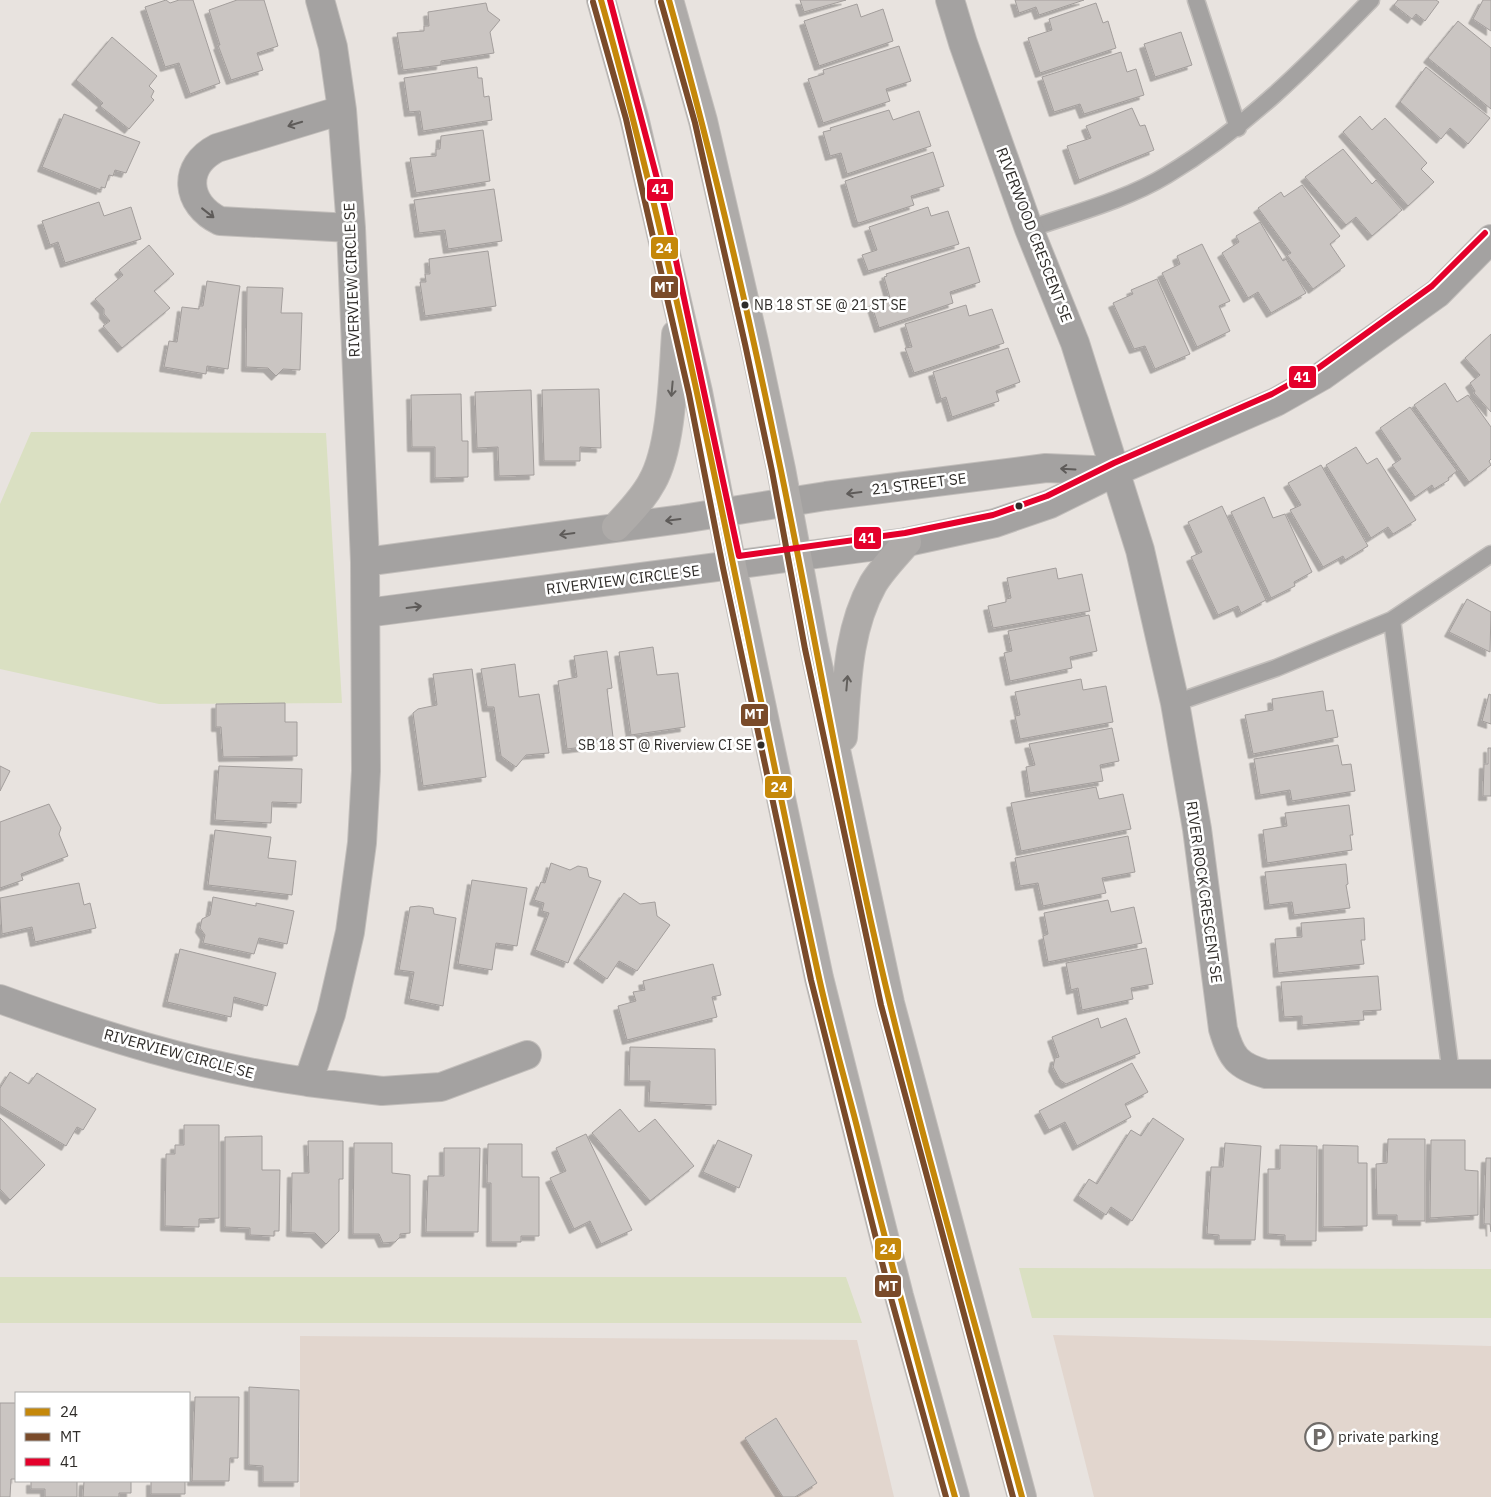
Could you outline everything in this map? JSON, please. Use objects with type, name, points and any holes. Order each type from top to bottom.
[{"type":"main road","points":[[601,0],[634,117],[678,305],[717,482],[732,566],[819,978],[899,1296],[955,1497]]},
{"type":"main road","points":[[669,0],[703,121],[754,342],[796,556],[890,1003],[1022,1497]]},
{"type":"main road","points":[[616,527],[640,501],[653,481],[663,450],[672,393],[678,305]]},
{"type":"main road","points":[[840,766],[849,659],[857,621],[874,583],[907,542]]},
{"type":"street","name":"RIVERVIEW CIRCLE SE","points":[[0,999],[144,1048],[205,1064],[308,1082],[331,1014],[350,932],[362,843],[366,771],[366,613],[351,228],[342,110],[333,47],[320,0]]},
{"type":"street","name":"RIVERWOOD CRESCENT SE","points":[[950,0],[963,43],[1029,229],[1075,344],[1117,471]]},
{"type":"street","points":[[342,110],[217,148],[207,153],[199,162],[194,172],[192,184],[194,196],[200,206],[208,215],[220,221],[351,228]]},
{"type":"street","name":"21 STREET SE","points":[[732,566],[907,542],[995,523],[1050,504],[1117,471],[1276,402],[1322,376],[1438,293],[1491,239]]},
{"type":"street","name":"21 STREET SE","points":[[721,512],[1046,468],[1117,471]]},
{"type":"street","name":"RIVER ROCK CRESCENT SE","points":[[1117,471],[1151,597],[1175,702],[1197,829],[1223,1029],[1228,1047],[1238,1062],[1252,1070],[1266,1074],[1491,1074]]},
{"type":"street","points":[[365,562],[721,512]]},
{"type":"street","name":"RIVERVIEW CIRCLE SE","points":[[366,613],[732,566]]},
{"type":"street","points":[[308,1082],[382,1090],[441,1087],[527,1055]]},
{"type":"lane","points":[[1196,0],[1238,128]]},
{"type":"lane","points":[[1029,229],[1120,197],[1166,176],[1238,128],[1296,77],[1370,0]]},
{"type":"lane","points":[[1175,702],[1276,668],[1392,620],[1491,554]]},
{"type":"lane","points":[[1392,620],[1451,1074]]},
{"type":"shaded area","points":[[1053,1335],[1491,1346],[1491,1497],[1094,1497]]},
{"type":"shaded area","points":[[300,1336],[857,1340],[894,1497],[300,1497]]},
{"type":"green space","points":[[31,432],[326,433],[342,703],[159,704],[0,669],[0,504]]},
{"type":"green space","points":[[1019,1268],[1491,1269],[1491,1318],[1032,1318]]},
{"type":"green space","points":[[0,1277],[846,1277],[862,1323],[0,1323]]},
{"type":"building","points":[[166,0],[170,3],[179,0],[193,0],[220,83],[190,94],[179,63],[165,67],[145,7]]},
{"type":"building","points":[[237,0],[264,0],[278,46],[257,53],[263,70],[231,80],[218,45],[220,45],[209,10]]},
{"type":"building","points":[[800,0],[846,0],[804,12]]},
{"type":"building","points":[[1015,0],[1084,0],[1039,15],[1036,7],[1019,13]]},
{"type":"building","points":[[1398,0],[1436,0],[1439,2],[1425,21],[1416,14],[1412,19],[1394,5]]},
{"type":"building","points":[[1483,0],[1491,0],[1491,31],[1473,19]]},
{"type":"building","points":[[486,3],[488,11],[500,20],[490,32],[494,53],[441,61],[441,65],[403,70],[397,33],[424,31],[424,26],[429,26],[428,12]]},
{"type":"building","points":[[1096,3],[1103,23],[1108,21],[1116,48],[1040,73],[1028,38],[1052,30],[1049,19]]},
{"type":"building","points":[[857,4],[861,17],[883,9],[893,41],[819,66],[804,21]]},
{"type":"building","points":[[1458,21],[1491,48],[1491,109],[1428,58]]},
{"type":"building","points":[[1181,32],[1192,65],[1155,77],[1144,44]]},
{"type":"building","points":[[112,37],[157,76],[149,86],[154,91],[151,97],[154,100],[129,129],[100,106],[103,103],[76,80]]},
{"type":"building","points":[[899,46],[911,81],[886,89],[890,101],[823,123],[808,79],[824,74],[823,70]]},
{"type":"building","points":[[1121,52],[1127,72],[1136,69],[1144,95],[1084,114],[1080,104],[1054,112],[1042,77]]},
{"type":"building","points":[[477,67],[478,78],[482,78],[484,97],[489,96],[492,120],[423,131],[420,111],[409,112],[404,78]]},
{"type":"building","points":[[1426,67],[1490,118],[1468,144],[1450,128],[1441,139],[1400,102]]},
{"type":"building","points":[[1132,108],[1140,126],[1145,125],[1154,150],[1079,180],[1067,146],[1091,138],[1086,126]]},
{"type":"building","points":[[889,110],[893,120],[919,111],[931,146],[847,174],[841,153],[830,156],[823,132],[831,130],[830,128]]},
{"type":"building","points":[[64,114],[140,142],[126,173],[115,170],[113,176],[109,175],[105,188],[101,187],[101,190],[42,167]]},
{"type":"building","points":[[1360,116],[1372,130],[1385,118],[1427,163],[1421,169],[1434,182],[1408,206],[1343,132]]},
{"type":"building","points":[[483,130],[490,181],[416,193],[410,158],[436,156],[436,149],[440,149],[441,136]]},
{"type":"building","points":[[1343,149],[1372,184],[1376,180],[1402,210],[1372,236],[1356,217],[1346,225],[1305,177]]},
{"type":"building","points":[[933,152],[944,186],[911,196],[914,205],[859,223],[857,222],[845,181]]},
{"type":"building","points":[[1302,185],[1340,236],[1330,244],[1345,266],[1313,289],[1287,255],[1291,253],[1258,208],[1281,192],[1284,197]]},
{"type":"building","points":[[494,189],[502,241],[448,249],[445,230],[419,233],[414,200]]},
{"type":"building","points":[[99,202],[104,216],[131,207],[141,239],[65,263],[58,242],[50,245],[42,221]]},
{"type":"building","points":[[928,207],[931,216],[948,211],[959,244],[868,271],[862,255],[877,250],[869,227]]},
{"type":"building","points":[[1260,222],[1283,261],[1286,259],[1306,293],[1271,313],[1258,292],[1248,298],[1222,253],[1239,242],[1236,236]]},
{"type":"building","points":[[1202,244],[1230,301],[1219,306],[1230,331],[1197,347],[1162,273],[1180,264],[1177,256]]},
{"type":"building","points":[[149,245],[174,274],[154,291],[170,308],[122,348],[103,326],[110,321],[104,314],[104,309],[95,299],[123,275],[119,270]]},
{"type":"building","points":[[969,247],[980,282],[950,292],[953,303],[879,328],[871,303],[890,298],[884,277],[887,276],[886,274]]},
{"type":"building","points":[[488,251],[496,306],[425,316],[420,282],[426,282],[425,274],[430,274],[429,259]]},
{"type":"building","points":[[1157,279],[1190,354],[1155,369],[1145,346],[1134,349],[1113,303],[1133,294],[1131,290]]},
{"type":"building","points":[[207,281],[240,286],[228,369],[207,366],[206,374],[164,367],[169,341],[177,342],[182,307],[199,309],[199,306],[203,306]]},
{"type":"building","points":[[247,287],[283,288],[281,313],[302,313],[300,370],[283,369],[276,376],[268,368],[246,367]]},
{"type":"building","points":[[966,305],[969,316],[992,309],[1004,343],[914,373],[905,348],[912,347],[905,324]]},
{"type":"building","points":[[1491,334],[1491,412],[1474,393],[1475,391],[1470,383],[1480,375],[1465,358]]},
{"type":"building","points":[[1008,348],[1020,382],[996,391],[999,401],[952,417],[946,397],[941,399],[933,372]]},
{"type":"building","points":[[1445,383],[1457,402],[1468,395],[1491,427],[1491,459],[1489,461],[1491,465],[1469,482],[1414,405]]},
{"type":"building","points":[[599,389],[601,448],[580,447],[580,461],[544,461],[542,390]]},
{"type":"building","points":[[531,390],[534,475],[499,476],[498,447],[477,448],[475,392]]},
{"type":"building","points":[[461,394],[462,441],[468,441],[468,477],[435,478],[435,447],[412,447],[411,395]]},
{"type":"building","points":[[1410,407],[1457,471],[1448,478],[1449,480],[1434,489],[1432,485],[1415,497],[1392,465],[1401,459],[1380,428]]},
{"type":"building","points":[[1356,447],[1367,464],[1377,458],[1416,520],[1393,534],[1388,527],[1371,538],[1326,465]]},
{"type":"building","points":[[1321,465],[1368,546],[1345,560],[1343,556],[1323,567],[1290,510],[1301,505],[1288,483]]},
{"type":"building","points":[[1264,497],[1273,518],[1285,514],[1312,572],[1294,582],[1295,586],[1271,598],[1231,512]]},
{"type":"building","points":[[1222,506],[1266,600],[1241,613],[1238,606],[1218,615],[1191,557],[1202,552],[1188,522]]},
{"type":"building","points":[[1056,568],[1058,579],[1082,574],[1090,611],[993,628],[988,606],[1006,602],[1006,599],[1011,598],[1007,578]]},
{"type":"building","points":[[1467,599],[1491,612],[1490,652],[1449,632]]},
{"type":"building","points":[[1089,615],[1097,651],[1070,657],[1072,668],[1010,681],[1004,653],[1012,651],[1008,631]]},
{"type":"building","points":[[653,647],[657,675],[678,673],[685,727],[631,735],[619,652]]},
{"type":"building","points":[[607,651],[612,688],[607,689],[613,737],[591,740],[591,746],[567,749],[558,681],[577,677],[574,656]]},
{"type":"building","points":[[515,664],[519,697],[539,694],[549,753],[526,755],[516,767],[501,756],[494,707],[487,707],[481,669]]},
{"type":"building","points":[[472,669],[486,777],[423,786],[413,713],[418,709],[437,705],[433,674]]},
{"type":"building","points":[[1081,679],[1083,690],[1106,686],[1113,722],[1020,739],[1015,716],[1020,715],[1015,692]]},
{"type":"building","points":[[1323,691],[1326,711],[1333,710],[1338,737],[1253,754],[1245,715],[1273,710],[1272,699]]},
{"type":"building","points":[[1489,694],[1491,695],[1491,724],[1482,721]]},
{"type":"building","points":[[285,703],[285,722],[297,722],[297,756],[223,757],[221,727],[216,727],[216,704]]},
{"type":"building","points":[[1112,728],[1119,761],[1100,765],[1103,781],[1030,793],[1026,767],[1035,765],[1029,744]]},
{"type":"building","points":[[1338,745],[1342,765],[1351,764],[1355,791],[1292,801],[1290,790],[1260,795],[1254,759]]},
{"type":"building","points":[[1488,748],[1491,748],[1491,796],[1483,796],[1484,764],[1488,764]]},
{"type":"building","points":[[0,766],[10,771],[0,791]]},
{"type":"building","points":[[219,766],[302,769],[301,803],[272,802],[271,823],[215,820]]},
{"type":"building","points":[[1096,787],[1099,799],[1123,794],[1131,829],[1021,851],[1011,803]]},
{"type":"building","points":[[49,804],[61,828],[59,834],[68,856],[21,874],[23,880],[0,888],[0,822]]},
{"type":"building","points":[[1349,805],[1353,835],[1350,835],[1352,850],[1267,863],[1263,830],[1287,826],[1285,813]]},
{"type":"building","points":[[215,830],[271,837],[268,858],[296,861],[292,895],[208,885]]},
{"type":"building","points":[[1128,836],[1135,872],[1102,878],[1106,893],[1043,906],[1038,883],[1020,886],[1015,858]]},
{"type":"building","points":[[551,863],[570,870],[578,866],[587,868],[589,877],[601,881],[568,963],[535,950],[549,913],[542,911],[544,903],[534,900],[541,882],[545,883]]},
{"type":"building","points":[[1346,864],[1348,884],[1346,885],[1350,908],[1294,915],[1292,902],[1269,905],[1265,872]]},
{"type":"building","points":[[472,880],[527,888],[517,946],[496,943],[492,970],[458,964]]},
{"type":"building","points":[[79,883],[84,905],[90,903],[96,928],[35,942],[32,927],[2,934],[0,898]]},
{"type":"building","points":[[624,893],[640,904],[655,902],[657,916],[670,925],[637,971],[619,961],[607,979],[578,959]]},
{"type":"building","points":[[213,897],[256,906],[256,903],[294,911],[287,944],[259,938],[254,954],[203,943],[205,935],[200,928],[202,919],[210,915]]},
{"type":"building","points":[[1108,900],[1111,912],[1134,907],[1142,943],[1048,962],[1043,936],[1048,934],[1044,913]]},
{"type":"building","points":[[410,907],[433,908],[434,914],[456,918],[443,1006],[409,999],[414,972],[399,970]]},
{"type":"building","points":[[1364,918],[1365,940],[1361,940],[1364,964],[1278,973],[1275,939],[1302,937],[1301,923]]},
{"type":"building","points":[[1146,948],[1153,984],[1131,988],[1133,999],[1082,1010],[1078,988],[1071,990],[1066,963]]},
{"type":"building","points":[[180,949],[276,973],[267,1006],[234,997],[231,1017],[167,1002]]},
{"type":"building","points":[[713,964],[721,995],[712,997],[717,1017],[627,1040],[618,1006],[636,1001],[633,992],[645,990],[643,981]]},
{"type":"building","points":[[1378,976],[1381,1010],[1363,1011],[1364,1020],[1302,1025],[1302,1016],[1284,1017],[1281,982]]},
{"type":"building","points":[[1098,1018],[1101,1028],[1126,1018],[1140,1053],[1066,1084],[1060,1080],[1053,1067],[1055,1058],[1059,1057],[1052,1037]]},
{"type":"building","points":[[630,1047],[715,1049],[716,1105],[649,1102],[650,1081],[629,1081]]},
{"type":"building","points":[[1132,1063],[1148,1092],[1125,1104],[1131,1117],[1077,1146],[1065,1122],[1049,1130],[1039,1111]]},
{"type":"building","points":[[10,1072],[29,1084],[37,1073],[96,1109],[83,1130],[77,1127],[66,1146],[0,1106],[0,1088]]},
{"type":"building","points":[[620,1109],[639,1132],[655,1119],[694,1166],[650,1201],[592,1133]]},
{"type":"building","points":[[0,1118],[45,1165],[10,1200],[0,1189]]},
{"type":"building","points":[[1153,1118],[1184,1139],[1132,1221],[1111,1207],[1106,1215],[1078,1196],[1089,1179],[1097,1184],[1131,1130],[1141,1136]]},
{"type":"building","points":[[184,1125],[219,1125],[219,1218],[199,1219],[199,1227],[165,1226],[166,1154],[175,1154],[175,1145],[184,1145]]},
{"type":"building","points":[[586,1134],[632,1230],[601,1244],[590,1221],[574,1229],[550,1178],[566,1171],[556,1148]]},
{"type":"building","points":[[262,1136],[262,1170],[280,1170],[279,1231],[274,1231],[274,1236],[250,1235],[250,1228],[225,1227],[225,1137]]},
{"type":"building","points":[[1388,1139],[1425,1139],[1425,1221],[1397,1221],[1397,1215],[1377,1215],[1376,1164],[1387,1163]]},
{"type":"building","points":[[718,1140],[752,1155],[739,1188],[703,1172]]},
{"type":"building","points":[[1431,1140],[1465,1140],[1465,1170],[1478,1171],[1478,1215],[1430,1218]]},
{"type":"building","points":[[308,1141],[343,1141],[343,1179],[339,1179],[339,1231],[326,1244],[315,1233],[291,1232],[292,1173],[309,1173]]},
{"type":"building","points":[[354,1143],[392,1143],[392,1173],[410,1175],[410,1233],[400,1234],[400,1237],[395,1242],[383,1243],[379,1234],[353,1234]]},
{"type":"building","points":[[1225,1143],[1261,1146],[1255,1240],[1219,1240],[1219,1235],[1207,1234],[1211,1167],[1223,1167]]},
{"type":"building","points":[[488,1144],[522,1144],[522,1177],[539,1177],[539,1236],[521,1236],[521,1242],[491,1242],[491,1183],[487,1183]]},
{"type":"building","points":[[1280,1145],[1317,1146],[1316,1241],[1285,1241],[1285,1235],[1268,1234],[1268,1169],[1280,1169]]},
{"type":"building","points":[[1323,1145],[1358,1146],[1358,1163],[1367,1163],[1367,1226],[1323,1227]]},
{"type":"building","points":[[444,1148],[480,1148],[478,1232],[426,1232],[428,1176],[444,1176]]},
{"type":"building","points":[[1486,1158],[1491,1158],[1491,1232],[1490,1224],[1484,1224]]},
{"type":"building","points":[[249,1387],[299,1390],[298,1482],[263,1482],[263,1466],[249,1465]]},
{"type":"building","points":[[195,1397],[239,1397],[238,1458],[230,1458],[229,1481],[192,1481]]},
{"type":"building","points":[[0,1403],[15,1403],[15,1479],[11,1479],[10,1497],[0,1497]]},
{"type":"building","points":[[776,1418],[817,1483],[795,1497],[783,1497],[745,1438]]},
{"type":"building","points":[[31,1482],[77,1482],[77,1497],[45,1497],[45,1489],[31,1489]]},
{"type":"building","points":[[84,1482],[131,1482],[131,1493],[119,1493],[119,1497],[83,1497]]},
{"type":"building","points":[[151,1482],[185,1482],[185,1494],[151,1494]]},
{"type":"transit line","name":"24","points":[[601,0],[663,241],[717,485],[822,992],[904,1310],[955,1497]]},
{"type":"transit line","name":"41","points":[[610,0],[665,209],[739,556],[905,533],[993,515],[1047,496],[1114,463],[1272,394],[1317,369],[1432,286],[1485,233]]},
{"type":"transit line","name":"24","points":[[669,0],[715,174],[755,349],[794,533],[874,937],[905,1066],[1022,1497]]},
{"type":"transit line","name":"MT","points":[[593,2],[626,119],[689,394],[723,568],[811,980],[891,1298],[946,1497]]},
{"type":"transit line","name":"MT","points":[[661,2],[695,123],[745,344],[772,471],[805,649],[881,1005],[1013,1497]]},
{"type":"place","name":"NB 18 ST SE @ 21 ST SE","points":[[745,305]]},
{"type":"place","name":"SB 18 ST @ Riverview CI SE","points":[[761,745]]},
{"type":"place","name":"private parking","points":[[1319,1437]]}]
